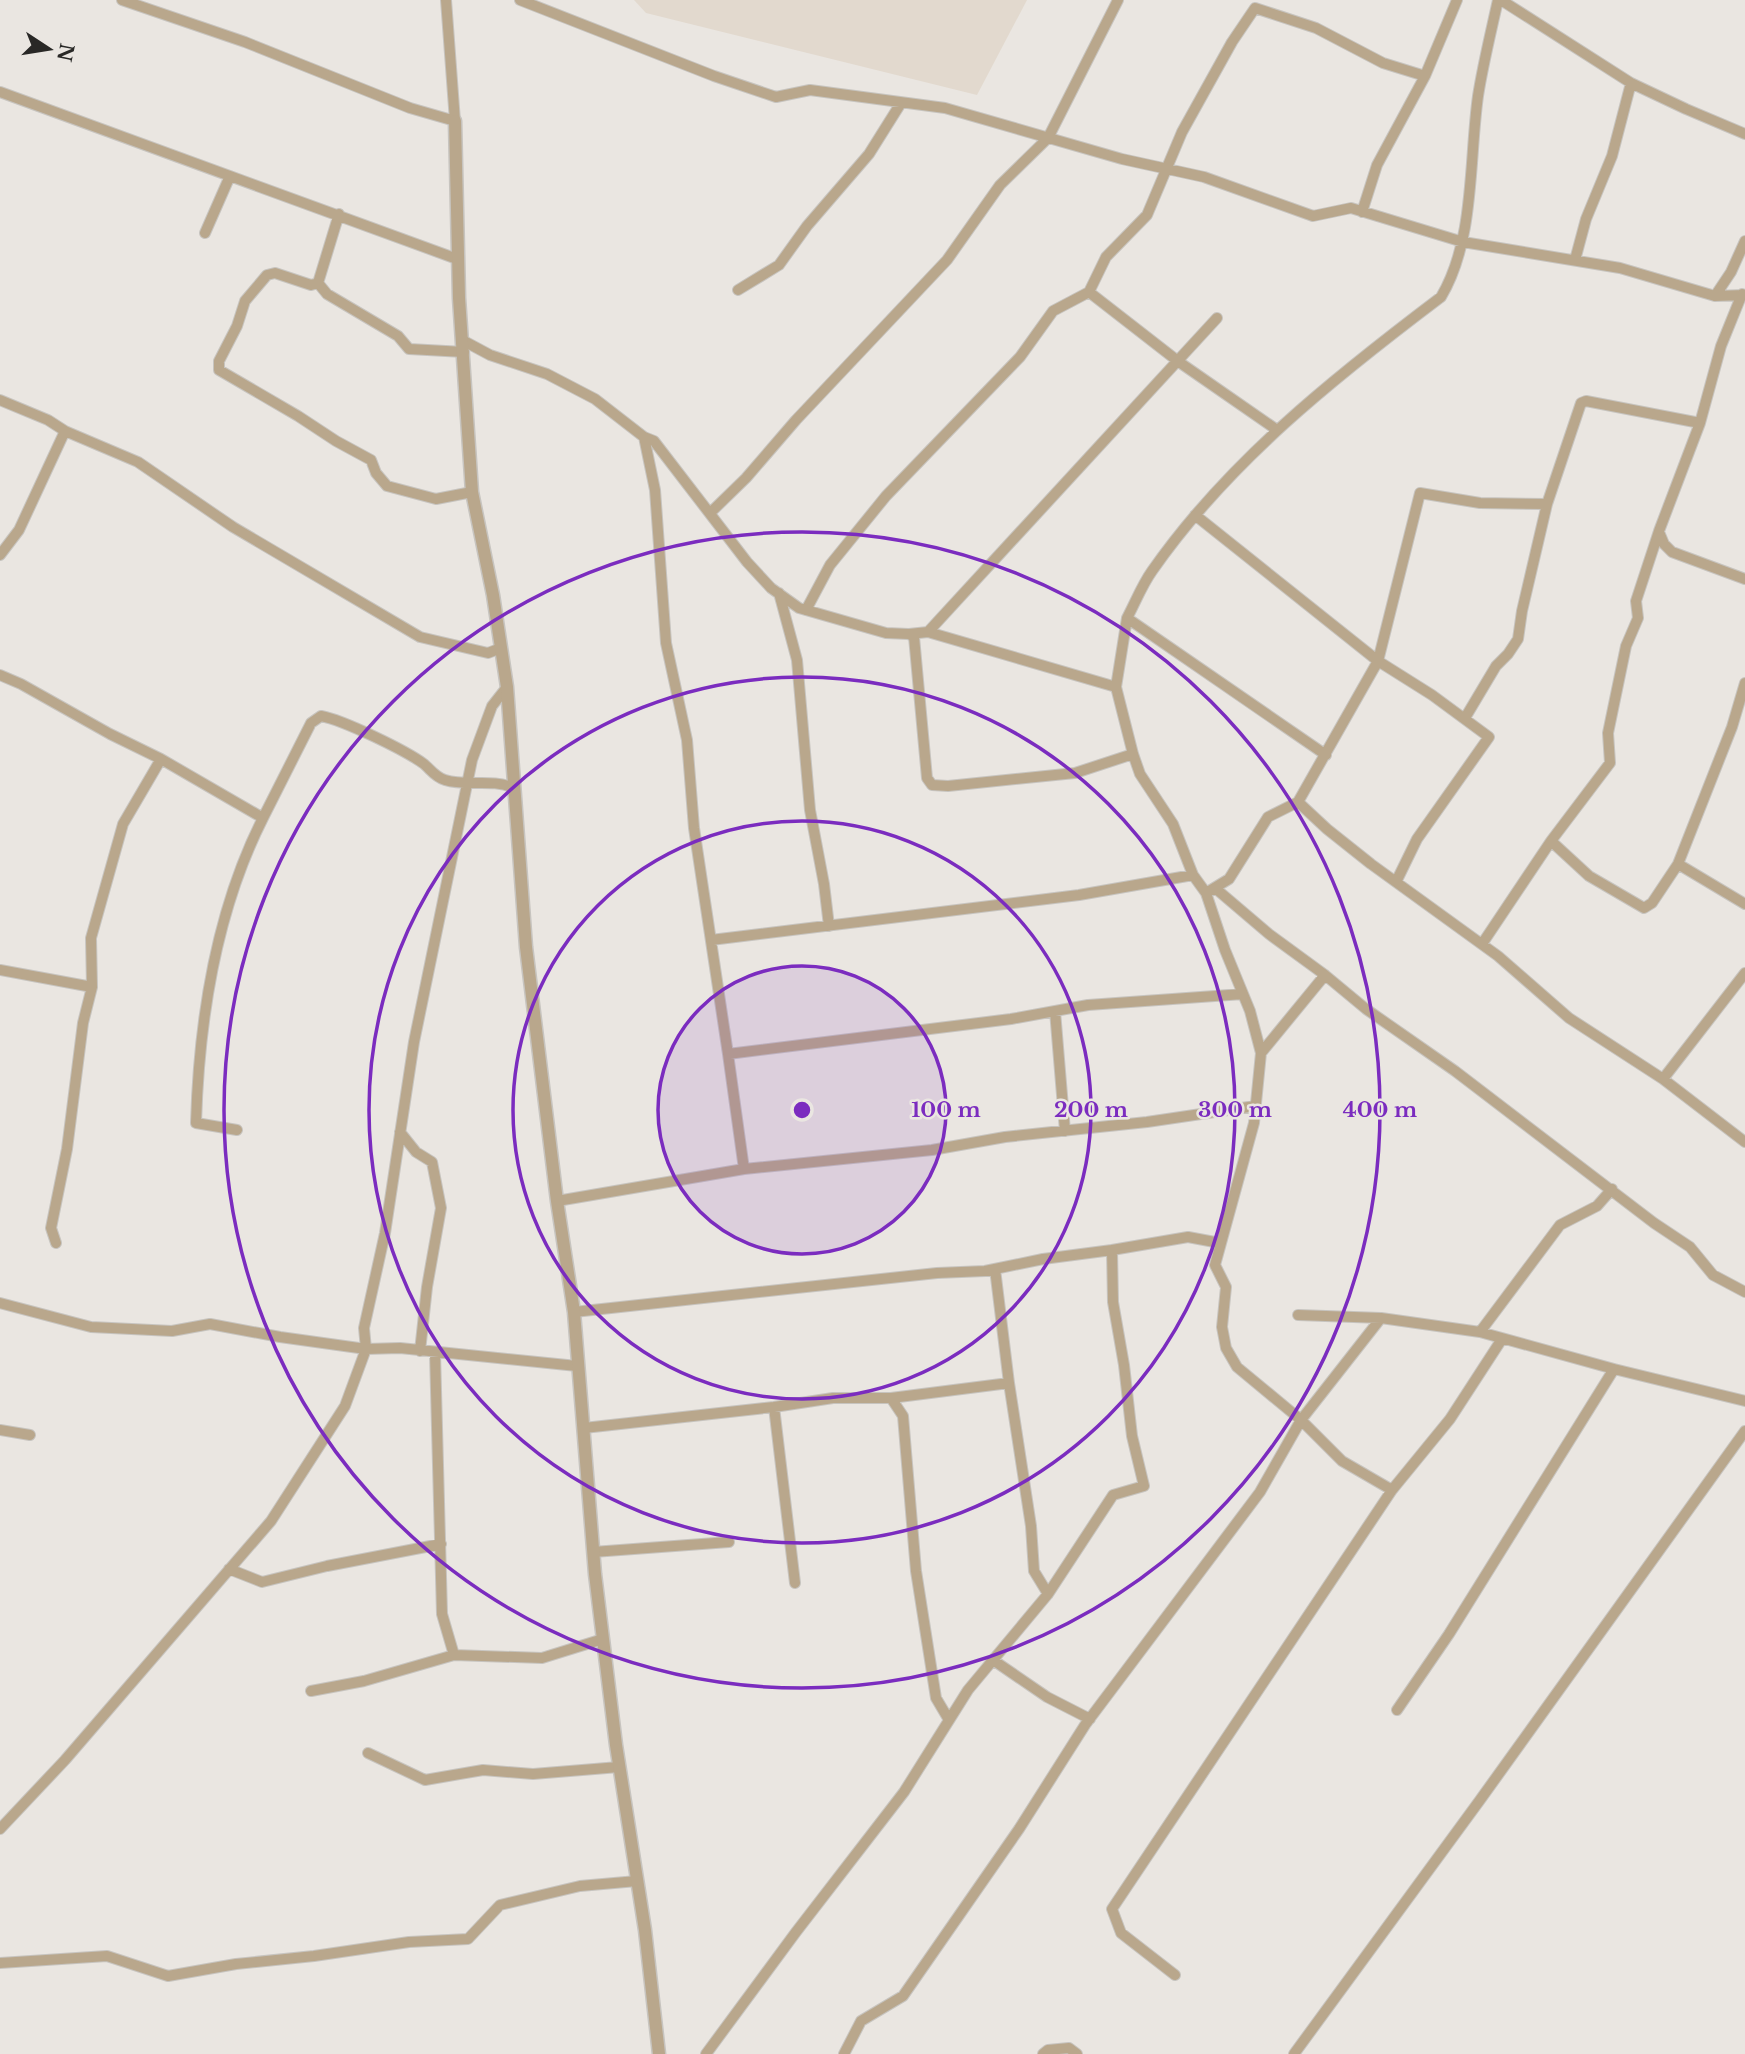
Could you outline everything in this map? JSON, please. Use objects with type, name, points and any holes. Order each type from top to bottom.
[{"type":"street","points":[[122,0],[246,42],[410,108],[455,121]]},
{"type":"street","points":[[446,0],[455,121],[457,259],[472,492],[493,595],[507,687],[526,947],[557,1200],[574,1312],[593,1552],[659,2054]]},
{"type":"street","points":[[520,0],[714,76],[776,97],[810,90],[944,108],[1122,159],[1204,177],[1313,216],[1351,208],[1463,242],[1620,268],[1715,296],[1744,295],[1721,346],[1700,423],[1636,601],[1638,618],[1626,646],[1608,733],[1610,763],[1550,841],[1482,944]]},
{"type":"street","points":[[710,513],[746,478],[796,420],[947,260],[1000,185],[1048,138],[1118,0]]},
{"type":"street","points":[[1362,212],[1377,165],[1425,76],[1457,0]]},
{"type":"street","points":[[1745,134],[1686,110],[1631,83],[1500,0],[1478,95],[1463,242],[1441,297],[1356,361],[1277,430],[1195,515],[1150,573],[1127,618],[1116,687],[1140,774],[1173,824],[1193,875],[1366,1009],[1455,1071],[1654,1223],[1690,1247],[1713,1275],[1745,1292]]},
{"type":"street","points":[[806,610],[830,565],[886,496],[1020,357],[1053,311],[1089,292],[1106,257],[1147,215],[1182,132],[1255,8],[1316,27],[1383,63],[1425,76]]},
{"type":"street","points":[[1575,260],[1586,219],[1612,156],[1631,83]]},
{"type":"street","points":[[0,92],[340,214],[457,259]]},
{"type":"street","points":[[737,290],[779,265],[807,226],[870,154],[901,103]]},
{"type":"street","points":[[205,233],[230,176]]},
{"type":"street","points":[[318,283],[340,214]]},
{"type":"street","points":[[1715,296],[1731,272],[1745,241]]},
{"type":"street","points":[[318,283],[312,285],[275,273],[267,275],[245,301],[237,326],[219,361],[219,370],[370,460],[387,486],[436,499],[472,492]]},
{"type":"street","points":[[318,283],[327,294],[398,336],[409,349],[463,346],[547,374],[595,399],[654,442],[747,562],[799,608],[886,633],[928,632],[1116,687]]},
{"type":"street","points":[[1089,292],[1179,362],[1277,430]]},
{"type":"street","points":[[928,632],[1217,318]]},
{"type":"street","points":[[0,400],[48,419],[65,431],[138,462],[233,527],[420,637],[488,653],[501,648]]},
{"type":"street","points":[[1465,718],[1496,666],[1518,639],[1547,504],[1581,403],[1587,401],[1677,421],[1700,423]]},
{"type":"street","points":[[0,555],[19,530],[65,431]]},
{"type":"street","points":[[644,437],[655,490],[666,643],[687,740],[694,828],[744,1169]]},
{"type":"street","points":[[1210,890],[1229,879],[1268,817],[1298,802],[1378,661],[1420,494],[1480,503],[1547,504]]},
{"type":"street","points":[[1195,515],[1378,661],[1465,718],[1489,737],[1417,839],[1396,880]]},
{"type":"street","points":[[1659,531],[1664,544],[1672,552],[1745,579]]},
{"type":"street","points":[[779,593],[797,660],[810,810],[829,926]]},
{"type":"street","points":[[1127,618],[1326,755]]},
{"type":"street","points":[[909,634],[914,637],[927,778],[932,785],[948,786],[1075,773],[1133,754]]},
{"type":"street","points":[[0,675],[263,817]]},
{"type":"street","points":[[1550,841],[1589,876],[1644,908],[1652,903],[1678,864],[1732,727],[1745,683]]},
{"type":"street","points":[[0,1829],[65,1760],[271,1521],[345,1406],[366,1349],[364,1328],[385,1233],[414,1042],[472,760],[492,706],[507,687]]},
{"type":"street","points":[[237,1130],[196,1123],[197,1072],[225,911],[263,817],[311,723],[321,716],[333,718],[369,734],[423,764],[435,776],[447,781],[491,782],[514,788]]},
{"type":"street","points":[[56,1243],[51,1228],[67,1149],[83,1023],[92,987],[90,938],[123,824],[161,760]]},
{"type":"street","points":[[1298,802],[1327,829],[1498,956],[1569,1018],[1663,1079],[1745,1142]]},
{"type":"street","points":[[1678,864],[1745,904]]},
{"type":"street","points":[[711,940],[1079,895],[1193,875]]},
{"type":"street","points":[[1210,890],[1211,908],[1250,1011],[1261,1053],[1254,1123],[1214,1265],[1226,1287],[1222,1327],[1226,1348],[1237,1367],[1301,1420],[1342,1461],[1392,1490]]},
{"type":"street","points":[[0,970],[92,987]]},
{"type":"street","points":[[1663,1079],[1745,973]]},
{"type":"street","points":[[1261,1053],[1325,975]]},
{"type":"street","points":[[728,1054],[1011,1019],[1088,1005],[1243,994]]},
{"type":"street","points":[[1055,1011],[1065,1131]]},
{"type":"street","points":[[557,1200],[744,1169],[932,1150],[1005,1137],[1147,1122],[1255,1106]]},
{"type":"street","points":[[400,1132],[416,1152],[432,1162],[441,1208],[427,1287],[421,1351]]},
{"type":"street","points":[[1480,1332],[1560,1225],[1597,1206],[1612,1189]]},
{"type":"street","points":[[574,1312],[995,1269],[1188,1237],[1220,1243]]},
{"type":"street","points":[[706,2054],[796,1932],[905,1792],[968,1690],[1048,1594],[1113,1495],[1144,1486],[1132,1436],[1113,1302],[1112,1250]]},
{"type":"street","points":[[995,1269],[1031,1526],[1034,1570],[1048,1594]]},
{"type":"street","points":[[0,1303],[91,1327],[172,1331],[210,1324],[281,1338],[366,1349],[400,1348],[577,1366]]},
{"type":"street","points":[[1298,1315],[1381,1318],[1480,1332],[1745,1401]]},
{"type":"street","points":[[844,2054],[861,2021],[902,1996],[1019,1829],[1090,1719],[1260,1492],[1301,1420],[1381,1318]]},
{"type":"street","points":[[1175,1976],[1121,1933],[1112,1909],[1392,1490],[1450,1419],[1502,1339]]},
{"type":"street","points":[[435,1353],[442,1614],[454,1655]]},
{"type":"street","points":[[1396,1710],[1449,1634],[1614,1369]]},
{"type":"street","points":[[584,1427],[774,1407],[833,1398],[891,1398],[1009,1382]]},
{"type":"street","points":[[891,1398],[903,1416],[916,1571],[936,1698],[949,1720]]},
{"type":"street","points":[[774,1407],[795,1583]]},
{"type":"street","points":[[0,1430],[30,1435]]},
{"type":"street","points":[[1293,2054],[1480,1800],[1745,1431]]},
{"type":"street","points":[[593,1552],[729,1542]]},
{"type":"street","points":[[229,1569],[262,1582],[327,1566],[441,1544]]},
{"type":"street","points":[[311,1691],[364,1681],[454,1655],[542,1658],[603,1639]]},
{"type":"street","points":[[993,1660],[1047,1697],[1090,1719]]},
{"type":"street","points":[[368,1753],[425,1780],[483,1770],[533,1774],[620,1767]]},
{"type":"street","points":[[0,1964],[107,1956],[168,1976],[236,1964],[409,1942],[468,1939],[500,1905],[580,1886],[637,1881]]},
{"type":"street","points":[[1043,2054],[1048,2050],[1069,2048],[1077,2054]]},
{"type":"shaded area","points":[[634,0],[1027,0],[977,95],[646,13]]}]
